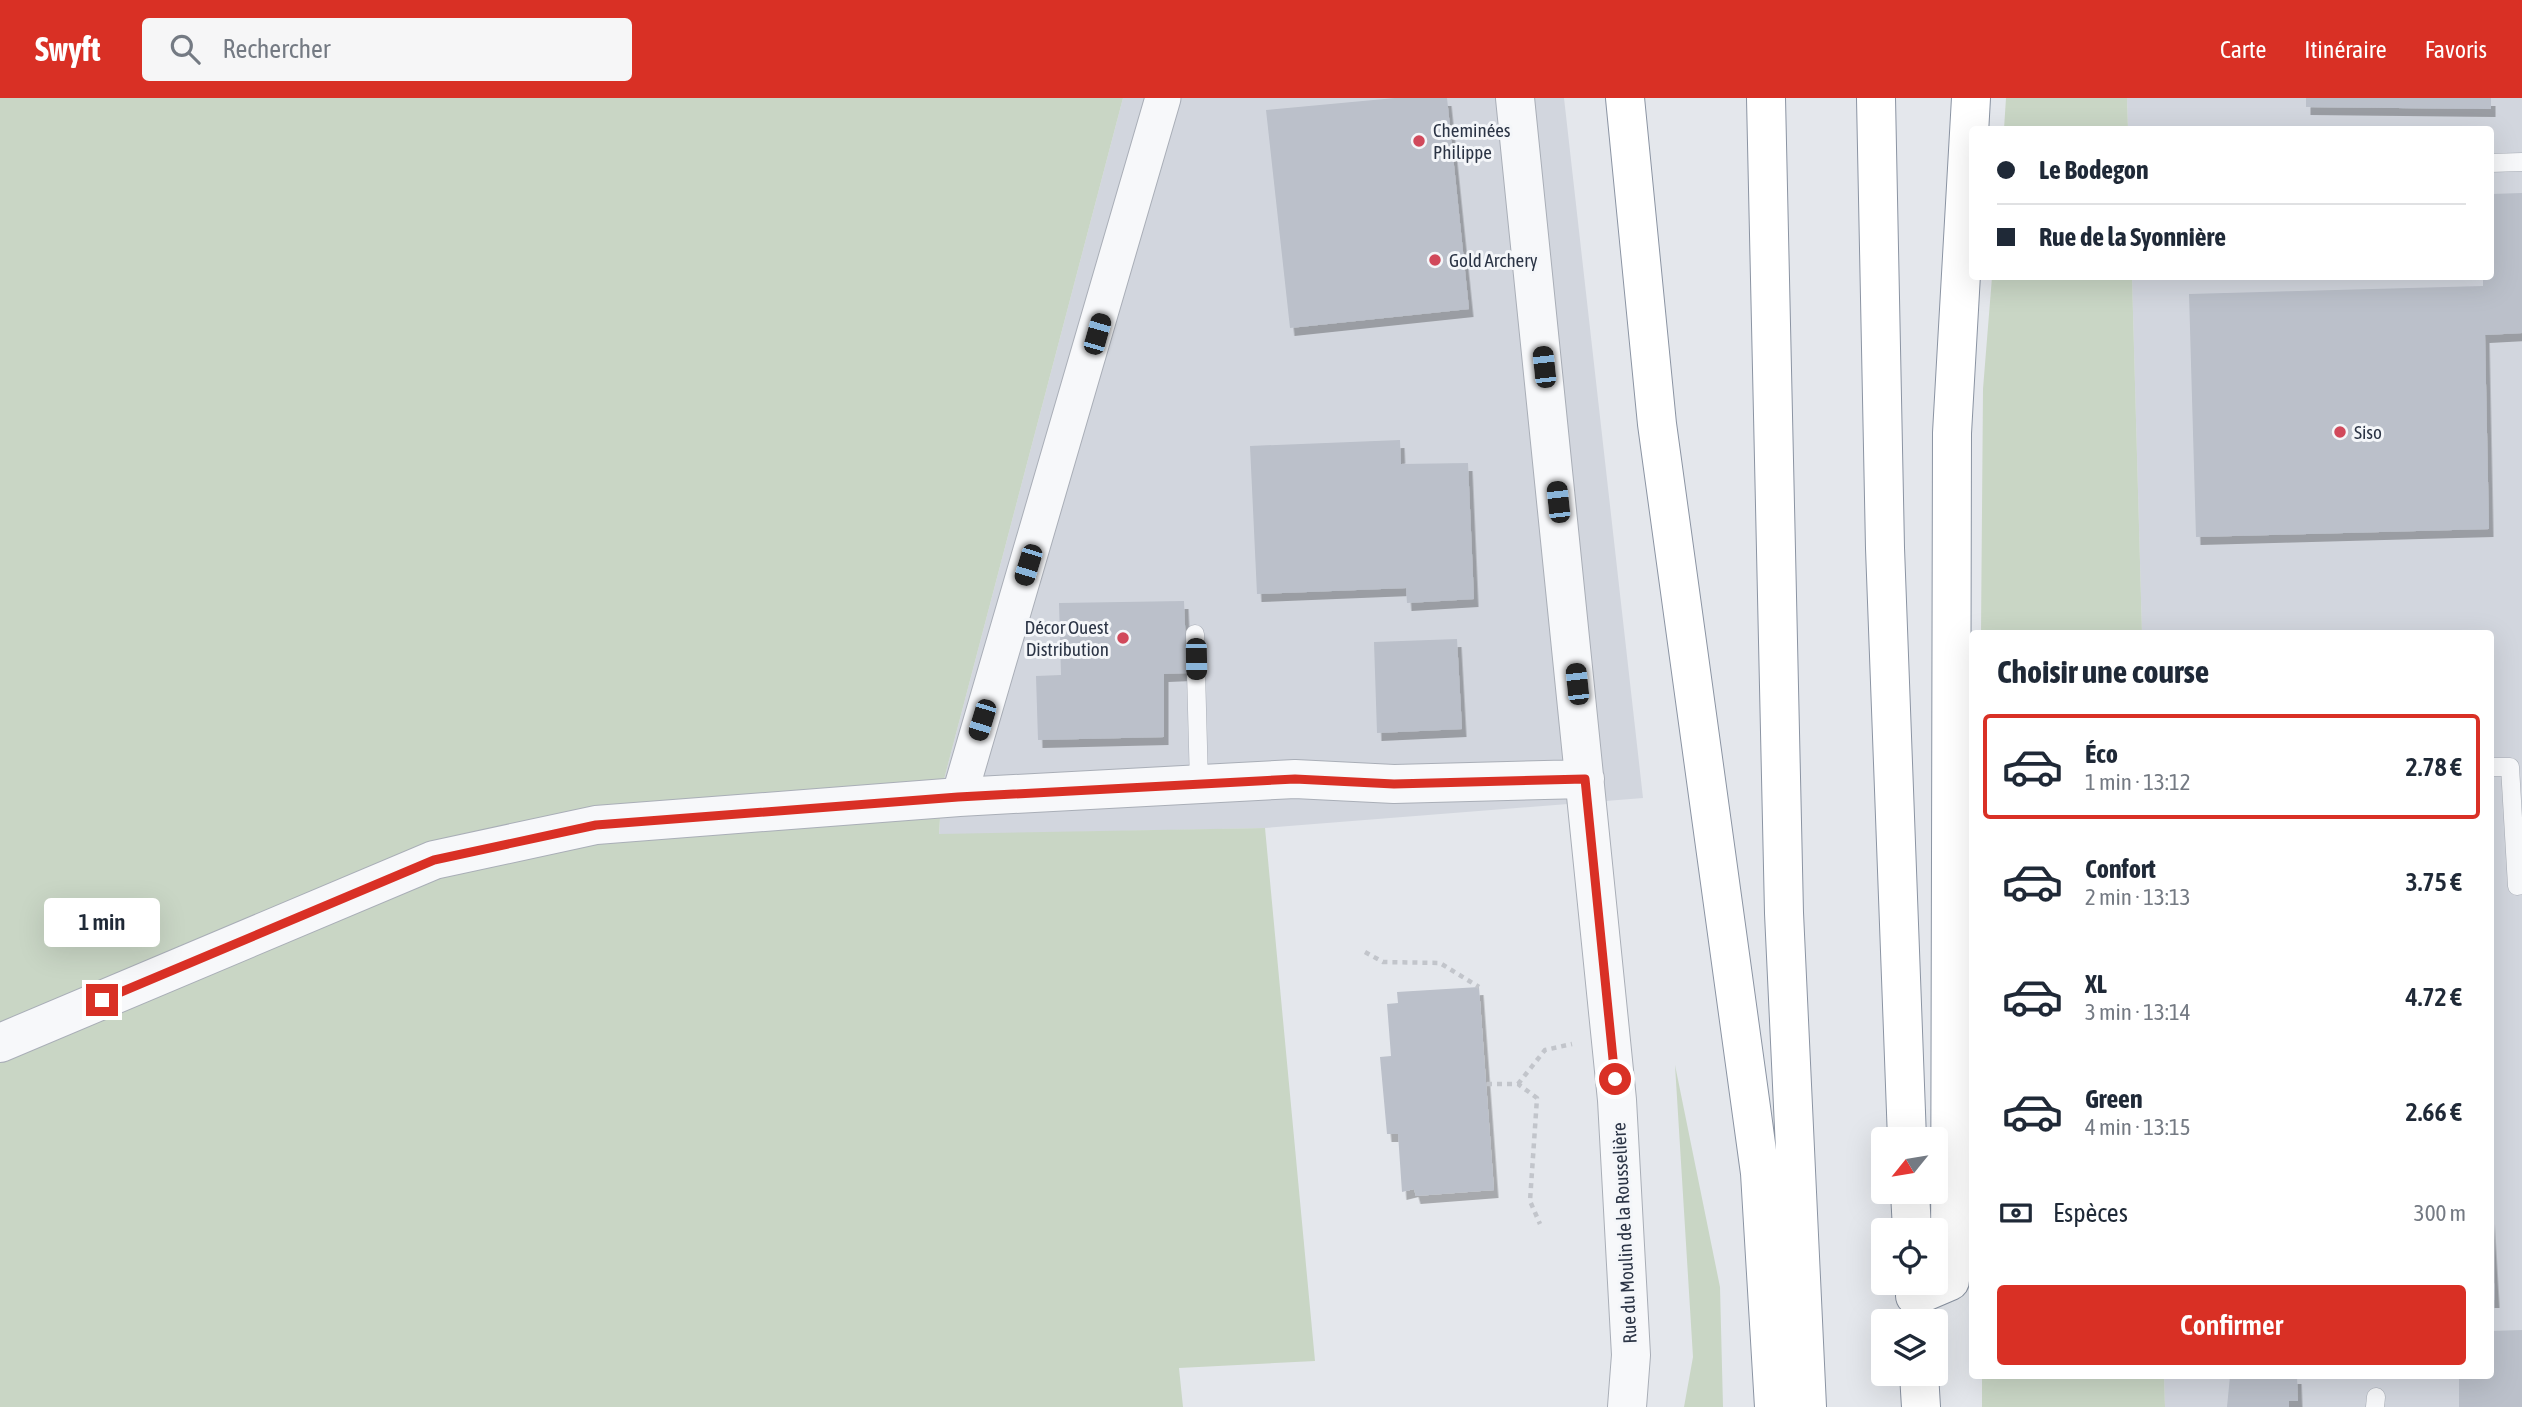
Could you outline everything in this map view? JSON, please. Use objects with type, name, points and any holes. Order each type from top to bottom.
[{"type":"highway","points":[[1625,98],[1657,424],[1760,1173],[1774,1407]]},
{"type":"highway","points":[[1766,98],[1784,913],[1807,1407]]},
{"type":"highway","points":[[1876,98],[1885,548],[1907,1127]]},
{"type":"highway","points":[[1969,126],[1971,98]]},
{"type":"highway","points":[[1915,1300],[1950,1281],[1952,433],[1969,133]]},
{"type":"highway","points":[[1920,1386],[1921,1407]]},
{"type":"street","points":[[958,797],[1163,98]]},
{"type":"street","name":"Rue du Moulin de la Rousselière","points":[[1515,98],[1611,1038],[1631,1355],[1627,1407]]},
{"type":"street","points":[[0,1043],[434,860],[596,825],[958,797],[1295,779],[1394,784],[1585,779]]},
{"type":"lane","points":[[2494,163],[2522,162]]},
{"type":"lane","points":[[1195,634],[1199,784]]},
{"type":"lane","points":[[2494,767],[2510,767],[2516,886],[2522,885]]},
{"type":"path","points":[[1365,952],[1383,962],[1440,963],[1479,987]]},
{"type":"path","points":[[1518,1084],[1545,1050],[1611,1038]]},
{"type":"path","points":[[1487,1083],[1518,1084],[1537,1098],[1530,1201],[1540,1224]]},
{"type":"shaded area","points":[[1123,98],[1564,98],[1643,798],[1265,828],[939,835],[942,787]]},
{"type":"shaded area","points":[[2127,98],[2522,98],[2522,1407],[2165,1407],[2164,1379],[2494,1379],[2494,630],[2142,630],[2132,280],[2494,280],[2494,126],[2128,126]]},
{"type":"green space","points":[[0,98],[1123,98],[942,787],[939,834],[1265,828],[1315,1361],[1179,1368],[1183,1407],[0,1407]]},
{"type":"green space","points":[[2006,98],[2127,98],[2128,126],[2004,126]]},
{"type":"green space","points":[[1992,280],[2132,280],[2142,630],[1981,630],[1983,389]]},
{"type":"green space","points":[[1675,1065],[1720,1287],[1723,1407],[1684,1407],[1693,1357]]},
{"type":"green space","points":[[1982,1379],[2164,1379],[2165,1407],[1982,1407]]},
{"type":"building","points":[[1395,98],[1447,98],[1469,309],[1290,328],[1266,110]]},
{"type":"building","points":[[2306,98],[2491,98],[2491,109],[2306,107]]},
{"type":"building","name":"Siso","points":[[2522,193],[2522,333],[2485,335],[2489,529],[2196,537],[2189,294],[2483,286],[2483,280],[2494,280],[2494,194]]},
{"type":"building","points":[[1400,440],[1401,464],[1468,463],[1474,599],[1407,603],[1406,588],[1257,594],[1250,446]]},
{"type":"building","name":"Décor Ouest Distribution","points":[[1184,601],[1187,673],[1164,674],[1164,737],[1038,740],[1036,676],[1061,675],[1059,603]]},
{"type":"building","points":[[1457,639],[1462,729],[1377,733],[1374,642]]},
{"type":"building","points":[[1479,987],[1494,1190],[1416,1196],[1414,1189],[1402,1192],[1398,1134],[1387,1134],[1380,1057],[1391,1056],[1387,1004],[1398,1003],[1397,992]]},
{"type":"building","points":[[2522,1330],[2522,1407],[2459,1407],[2459,1379],[2494,1379],[2494,1331]]},
{"type":"building","points":[[2230,1379],[2297,1379],[2298,1401],[2289,1401],[2289,1407],[2227,1407]]},
{"type":"place","name":"Cheminées Philippe","points":[[1419,141]]},
{"type":"place","name":"Gold Archery","points":[[1435,260]]},
{"type":"place","name":"Siso","points":[[2340,432]]},
{"type":"place","name":"Décor Ouest Distribution","points":[[1123,638]]},
{"type":"route","points":[[102,1000],[434,860],[596,825],[958,797],[1295,779],[1394,784],[1585,779],[1615,1079]]}]
